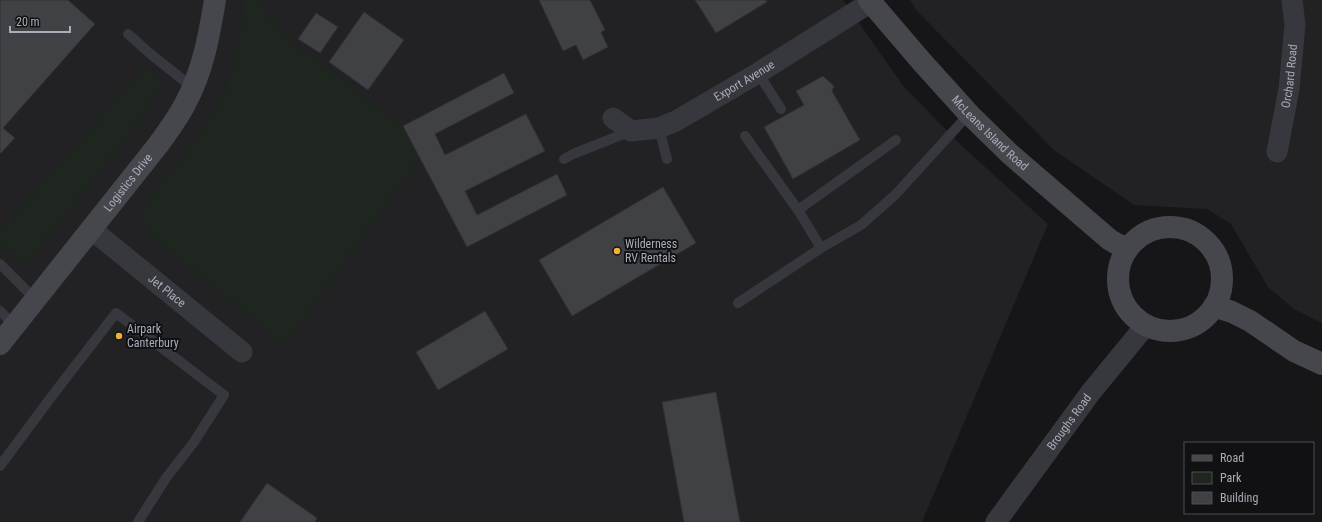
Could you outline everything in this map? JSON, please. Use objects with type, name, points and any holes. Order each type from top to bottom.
[{"type":"main road","name":"Logistics Drive","points":[[0,344],[16,326],[175,122],[186,102],[203,61],[215,0]]},
{"type":"main road","name":"McLeans Island Road","points":[[870,1],[969,114],[1010,154],[1110,240],[1119,245],[1128,247]]},
{"type":"main road","points":[[1175,227],[1192,232],[1206,241],[1217,256],[1222,272],[1221,290],[1214,306],[1204,318],[1191,326],[1176,331],[1161,330],[1146,325],[1134,317],[1125,305],[1119,291],[1118,275],[1121,260],[1128,247],[1141,235],[1157,228],[1175,227]]},
{"type":"main road","points":[[1214,306],[1232,312],[1250,321],[1294,351],[1322,364]]},
{"type":"street","name":"Orchard Road","points":[[1277,152],[1289,90],[1295,25],[1292,0]]},
{"type":"street","name":"Export Avenue","points":[[631,132],[659,128],[676,121],[758,73],[870,1]]},
{"type":"street","points":[[613,118],[631,132]]},
{"type":"street","name":"Jet Place","points":[[91,229],[242,352]]},
{"type":"street","name":"Broughs Road","points":[[996,522],[1091,392],[1146,325]]},
{"type":"lane","points":[[128,34],[192,87]]},
{"type":"lane","points":[[758,73],[781,109]]},
{"type":"lane","points":[[738,303],[821,248],[861,225],[896,195],[969,114]]},
{"type":"lane","points":[[659,128],[668,159]]},
{"type":"lane","points":[[564,159],[573,154],[631,132]]},
{"type":"lane","points":[[745,136],[798,210],[821,248]]},
{"type":"lane","points":[[798,210],[896,140]]},
{"type":"lane","points":[[0,264],[36,300]]},
{"type":"lane","points":[[0,311],[16,326]]},
{"type":"lane","points":[[0,466],[116,313],[224,395],[194,442],[166,478],[138,522]]},
{"type":"shaded area","points":[[0,0],[843,0],[904,87],[964,148],[1048,224],[922,522],[0,522]]},
{"type":"shaded area","points":[[910,0],[1322,0],[1322,323],[1294,309],[1268,287],[1231,224],[1207,209],[1134,205],[1054,150],[917,11]]},
{"type":"green space","points":[[244,0],[258,0],[292,43],[308,57],[310,54],[405,129],[420,158],[285,346],[146,233],[146,226],[141,219],[145,204],[181,160],[203,128],[222,95],[235,59]]},
{"type":"green space","points":[[145,67],[164,83],[143,117],[25,268],[0,245],[0,230]]},
{"type":"building","points":[[0,0],[68,0],[95,24],[3,128],[15,138],[0,154]]},
{"type":"building","points":[[539,0],[590,0],[605,30],[601,32],[608,47],[583,60],[576,45],[563,51]]},
{"type":"building","points":[[695,0],[766,0],[767,2],[716,33]]},
{"type":"building","points":[[364,12],[404,40],[368,90],[329,62]]},
{"type":"building","points":[[316,13],[338,27],[320,53],[298,39]]},
{"type":"building","points":[[504,73],[514,93],[435,134],[445,155],[526,114],[545,151],[465,191],[477,215],[557,174],[567,195],[467,247],[403,126]]},
{"type":"building","points":[[823,76],[834,86],[832,91],[860,140],[793,179],[764,127],[804,105],[796,91]]},
{"type":"building","name":"Wilderness RV Rentals","points":[[663,187],[696,243],[572,316],[539,260]]},
{"type":"building","points":[[485,311],[508,349],[438,390],[416,352]]},
{"type":"building","points":[[716,392],[740,522],[684,522],[662,402]]},
{"type":"building","points":[[267,483],[317,518],[315,522],[240,522]]},
{"type":"place","name":"Wilderness RV Rentals","points":[[617,251]]},
{"type":"place","name":"Airpark Canterbury","points":[[119,336]]}]
